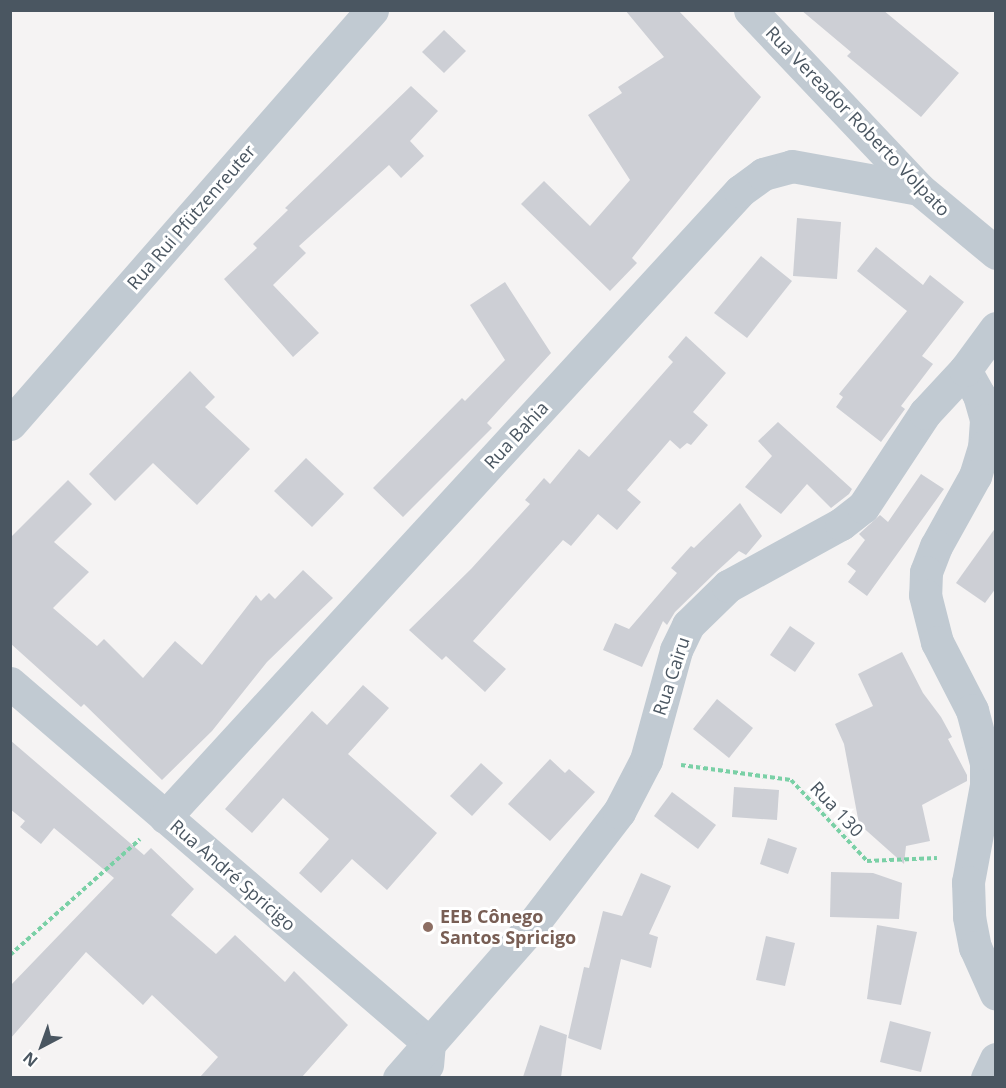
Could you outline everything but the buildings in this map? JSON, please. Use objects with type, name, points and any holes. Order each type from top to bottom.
[{"type":"street","name":"Rua Rui Pfützenreuter","points":[[10,424],[372,10]]},
{"type":"street","name":"Rua Vereador Roberto Volpato","points":[[750,10],[919,189],[996,253]]},
{"type":"street","name":"Rua Bahia","points":[[165,817],[740,191],[763,174],[792,166],[919,189]]},
{"type":"street","name":"Rua Cairu","points":[[399,1077],[550,903],[619,812],[646,760],[676,650],[688,625],[728,585],[841,524],[863,507],[925,413],[965,370],[996,328]]},
{"type":"street","points":[[965,370],[979,395],[986,420],[984,447],[975,476],[936,546],[926,572],[925,595],[937,642],[972,710],[986,763],[986,785],[971,856],[969,917],[975,947],[996,994]]},
{"type":"street","name":"Rua André Spricigo","points":[[10,683],[429,1043]]},
{"type":"street","points":[[426,1077],[429,1043]]},
{"type":"street","points":[[987,1077],[996,1059]]},
{"type":"path","name":"Rua 130","points":[[646,760],[791,780],[867,861],[971,856]]},
{"type":"path","points":[[10,955],[165,817]]},
{"type":"place","name":"EEB Cônego Santos Spricigo","points":[[428,927]]}]
